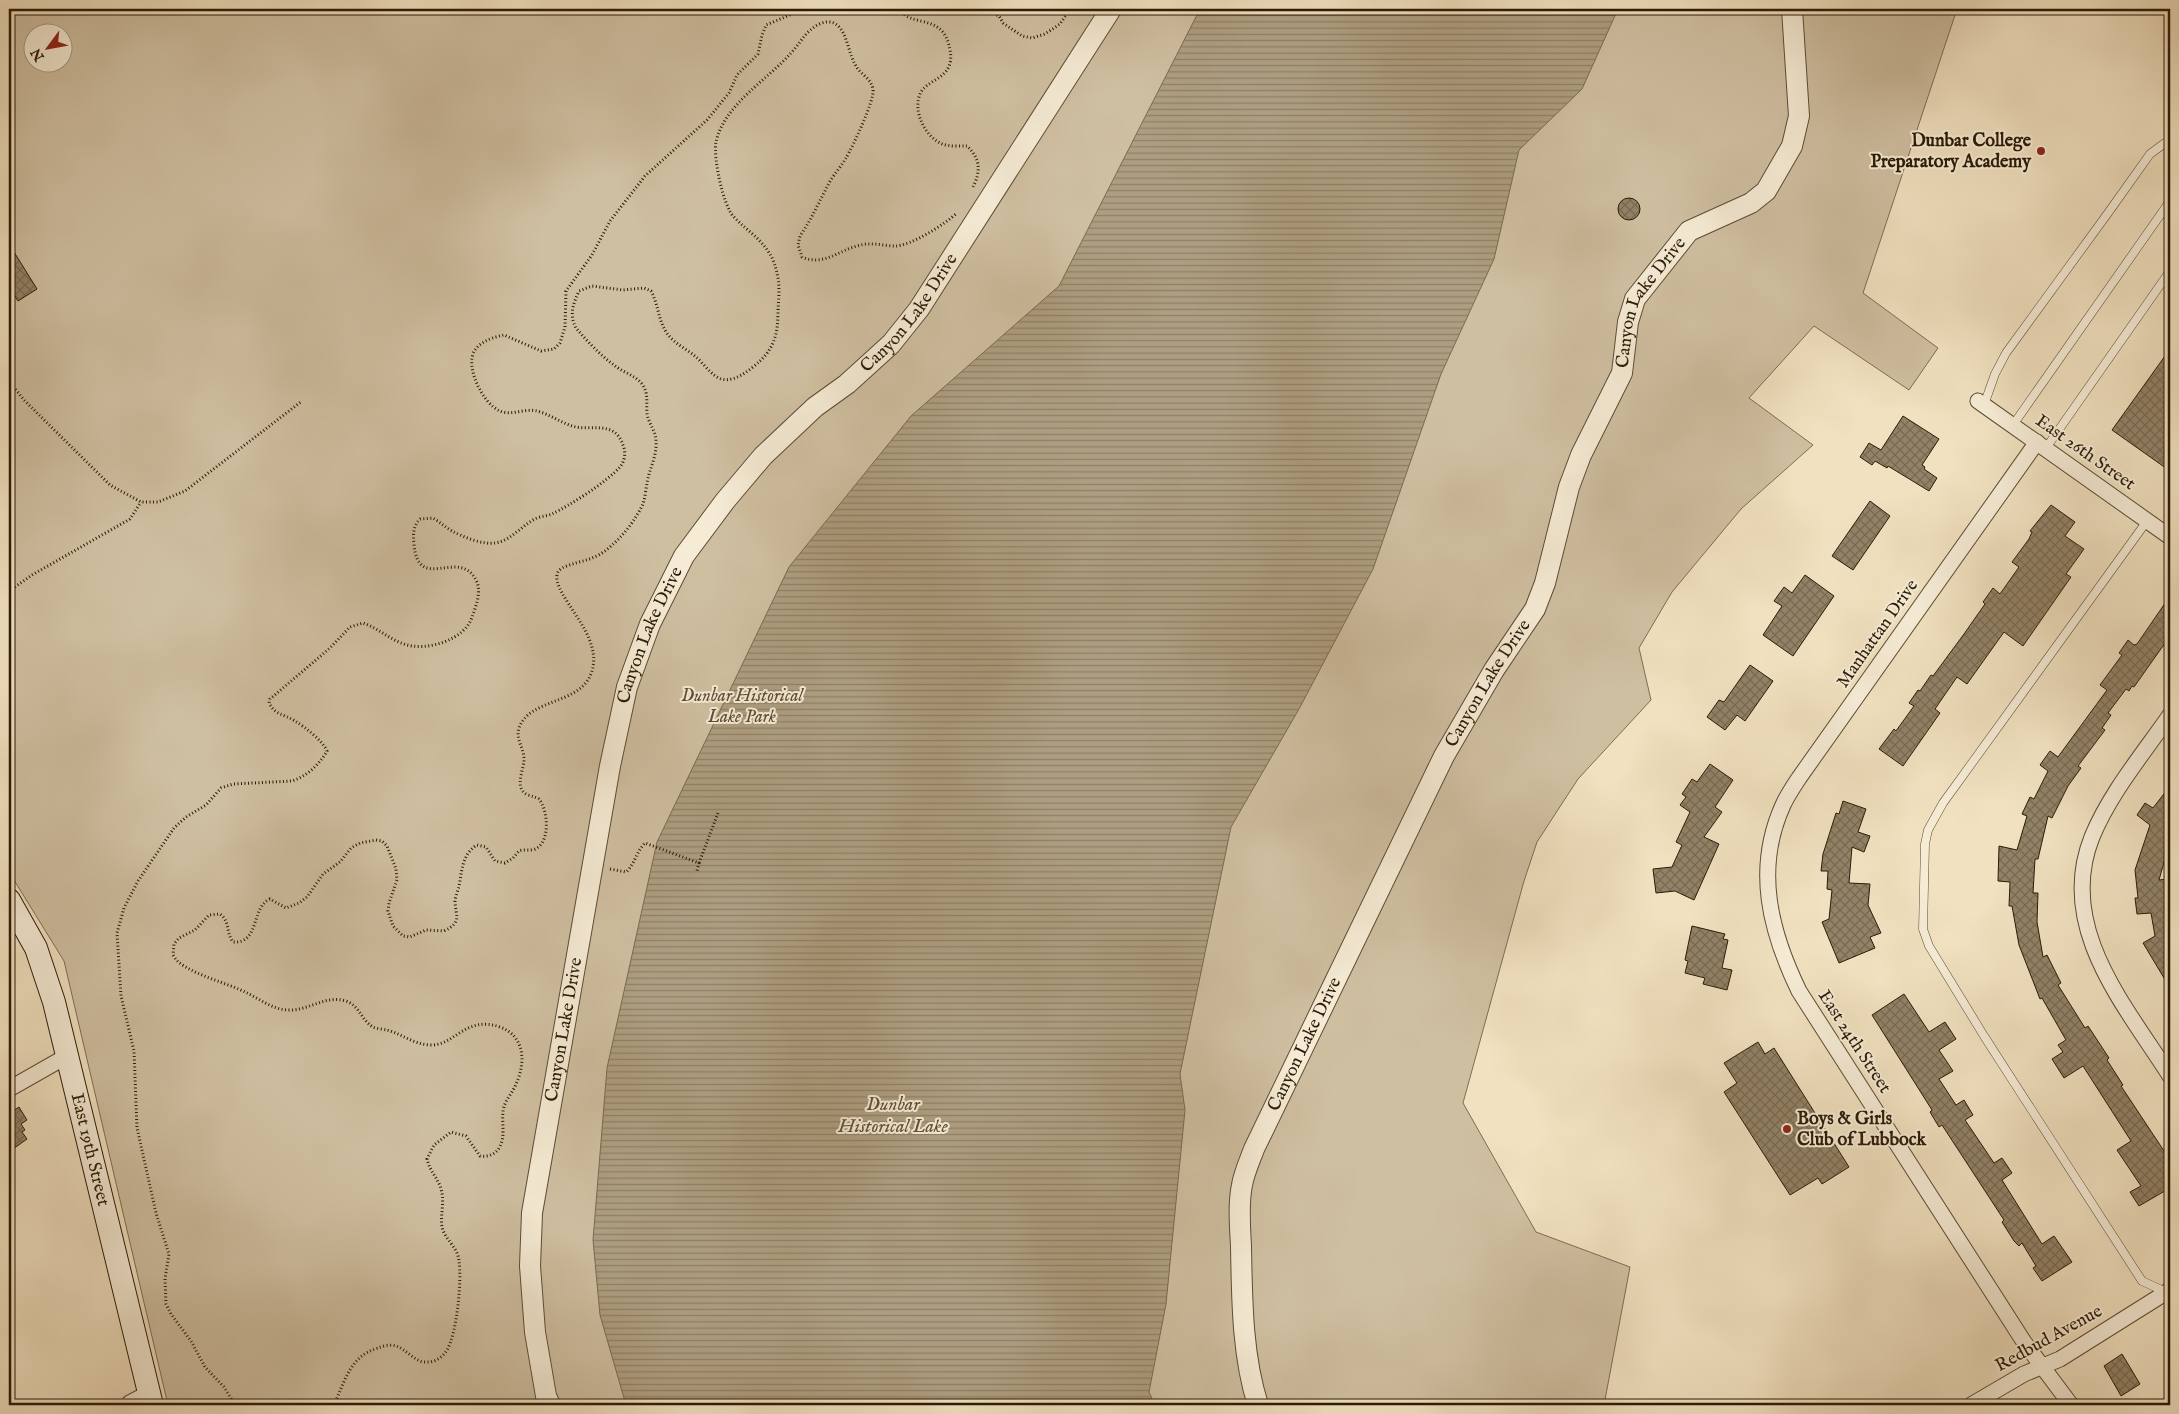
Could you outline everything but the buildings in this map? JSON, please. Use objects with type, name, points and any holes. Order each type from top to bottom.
[{"type":"main road","name":"East 19th Street","points":[[9,900],[28,933],[44,970],[54,1002],[145,1402]]},
{"type":"street","name":"Canyon Lake Drive","points":[[550,1405],[546,1396],[535,1332],[530,1266],[532,1213],[610,766],[627,687],[650,624],[684,556],[725,501],[763,456],[815,408],[847,384],[891,344],[919,309],[1111,9]]},
{"type":"street","name":"Canyon Lake Drive","points":[[1258,1405],[1251,1384],[1246,1342],[1241,1237],[1242,1185],[1254,1149],[1444,756],[1494,670],[1535,609],[1545,583],[1568,487],[1581,456],[1622,373],[1628,322],[1635,299],[1689,231],[1750,203],[1766,191],[1792,146],[1799,116],[1792,9]]},
{"type":"street","name":"East 26th Street","points":[[1981,403],[2170,537]]},
{"type":"street","name":"Manhattan Drive","points":[[1770,857],[1775,829],[1783,804],[1798,778],[2041,445]]},
{"type":"street","points":[[2170,715],[2102,816],[2092,838],[2085,863],[2083,892],[2084,917],[2100,965],[2170,1076]]},
{"type":"street","name":"East 24th Street","points":[[1770,857],[1767,884],[1771,914],[1777,941],[1798,990],[2024,1342],[2071,1405]]},
{"type":"street","points":[[9,1089],[67,1056]]},
{"type":"street","name":"Redbud Avenue","points":[[1971,1405],[2017,1378],[2060,1359],[2169,1294]]},
{"type":"lane","points":[[1981,403],[2006,353],[2150,154],[2165,143],[2170,142]]},
{"type":"lane","points":[[2013,425],[2170,201]]},
{"type":"lane","points":[[2041,445],[2170,272]]},
{"type":"lane","points":[[2147,520],[1944,803],[1928,830],[1925,844],[1923,929],[1929,946],[1984,1036],[2142,1280],[2169,1294]]},
{"type":"path","points":[[235,1405],[224,1387],[205,1367],[191,1341],[166,1304],[165,1279],[169,1254],[156,1213],[136,1128],[134,1051],[124,1016],[119,976],[117,933],[124,908],[143,872],[174,828],[186,817],[206,805],[221,788],[233,784],[292,781],[306,773],[322,759],[327,751],[325,745],[296,721],[277,714],[269,703],[270,698],[330,648],[350,626],[363,624],[406,646],[431,646],[452,639],[470,623],[477,602],[478,589],[476,579],[467,571],[456,566],[429,570],[423,567],[414,554],[414,527],[420,519],[433,518],[452,531],[466,537],[494,544],[502,542],[538,518],[553,513],[595,487],[620,467],[625,456],[624,448],[617,435],[604,427],[582,428],[571,426],[537,411],[505,413],[497,410],[480,394],[472,357],[473,351],[480,343],[504,335],[541,351],[554,349],[560,343],[564,327],[566,291],[592,255],[610,221],[645,176],[707,120],[729,93],[737,75],[758,54],[766,25],[804,9]]},
{"type":"path","points":[[900,9],[907,16],[933,23],[943,31],[947,39],[950,51],[946,72],[938,80],[923,89],[918,97],[918,110],[922,125],[940,143],[949,146],[967,146],[977,155],[979,162],[974,184],[970,191]]},
{"type":"path","points":[[984,9],[999,16],[1003,23],[1022,36],[1032,38],[1045,34],[1060,24],[1070,9]]},
{"type":"path","points":[[334,1405],[358,1357],[368,1351],[393,1345],[403,1348],[416,1359],[426,1362],[440,1359],[446,1352],[452,1335],[459,1292],[459,1261],[456,1250],[442,1228],[441,1188],[431,1173],[427,1159],[434,1145],[451,1132],[466,1136],[480,1156],[495,1153],[503,1140],[502,1115],[504,1105],[516,1084],[520,1072],[522,1050],[514,1035],[506,1030],[488,1025],[466,1028],[446,1042],[437,1044],[418,1043],[386,1030],[373,1027],[353,1004],[337,999],[326,999],[306,1008],[291,1010],[276,1008],[183,966],[174,955],[174,944],[179,938],[194,930],[204,918],[215,914],[220,914],[227,921],[230,938],[233,942],[244,940],[252,930],[261,906],[265,901],[274,900],[286,908],[299,903],[307,897],[323,874],[340,862],[351,848],[360,843],[376,840],[382,841],[387,846],[396,870],[397,880],[388,911],[393,926],[403,936],[410,937],[426,930],[444,931],[455,924],[457,918],[455,902],[463,864],[472,848],[477,845],[486,847],[495,860],[505,863],[514,858],[519,851],[534,850],[543,840],[546,828],[544,805],[539,799],[529,795],[521,787],[520,781],[524,761],[518,737],[519,727],[538,708],[580,689],[587,682],[594,665],[595,654],[585,630],[564,597],[557,578],[558,571],[594,557],[610,548],[622,535],[643,503],[654,462],[656,441],[648,418],[646,392],[641,384],[613,365],[576,328],[572,311],[574,301],[579,291],[592,286],[623,290],[644,288],[651,291],[661,321],[670,336],[717,377],[726,380],[746,373],[766,355],[773,346],[778,328],[780,283],[767,249],[756,235],[728,210],[716,157],[716,143],[720,130],[731,114],[759,81],[790,55],[807,31],[824,22],[832,22],[839,26],[855,65],[867,78],[873,89],[870,106],[846,158],[829,183],[800,236],[798,245],[802,257],[815,261],[826,259],[858,245],[898,246],[930,231],[959,211]]},
{"type":"path","points":[[9,381],[24,400],[110,485],[140,502],[158,502],[185,491],[302,401]]},
{"type":"path","points":[[9,591],[32,575],[130,519],[140,502]]},
{"type":"path","points":[[697,871],[718,813]]},
{"type":"path","points":[[594,864],[618,872],[626,872],[632,867],[640,848],[645,843],[699,863]]},
{"type":"green space","name":"Dunbar Historical Lake Park","points":[[9,9],[1957,9],[1863,293],[1938,348],[1909,390],[1814,326],[1749,398],[1813,445],[1741,509],[1672,592],[1639,648],[1651,700],[1578,779],[1537,842],[1524,881],[1463,1103],[1536,1232],[1630,1267],[1604,1405],[168,1405],[64,961],[9,872]]},
{"type":"water","name":"Dunbar Historical Lake","points":[[1200,9],[1618,9],[1582,89],[1519,150],[1494,259],[1441,374],[1373,569],[1299,709],[1231,827],[1180,1074],[1185,1110],[1166,1304],[1149,1392],[1155,1405],[626,1405],[600,1315],[593,1240],[607,1068],[657,842],[789,567],[911,416],[1059,286]]},
{"type":"place","name":"Dunbar College Preparatory Academy","points":[[2041,151]]},
{"type":"place","name":"Boys & Girls Club of Lubbock","points":[[1787,1129]]}]
